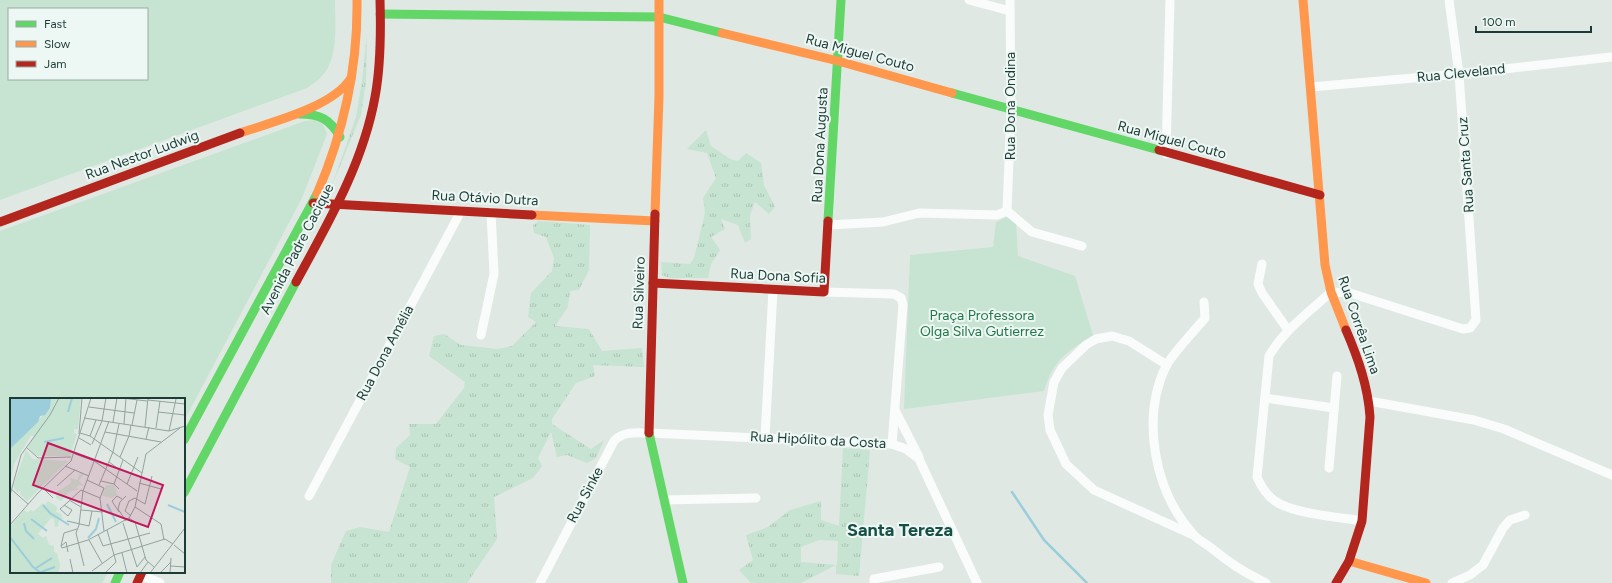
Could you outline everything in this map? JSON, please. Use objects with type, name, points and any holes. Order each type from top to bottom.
[{"type":"street","name":"Avenida Padre Cacique","points":[[185,438],[312,203],[340,137],[354,71],[356,0]]},
{"type":"street","name":"Avenida Padre Cacique","points":[[185,491],[338,204],[356,160],[372,111],[379,54],[380,0]]},
{"type":"street","name":"Rua Silveiro","points":[[659,0],[659,96],[648,433],[683,583]]},
{"type":"street","name":"Rua Dona Augusta","points":[[824,292],[842,0]]},
{"type":"street","points":[[969,0],[1010,11]]},
{"type":"street","name":"Rua Dona Ondina","points":[[1007,211],[1011,110],[1010,0]]},
{"type":"street","points":[[1166,154],[1170,0]]},
{"type":"street","name":"Rua Corrêa Lima","points":[[1303,0],[1325,265],[1331,292],[1360,364],[1369,401],[1370,417],[1362,521],[1348,561],[1336,583]]},
{"type":"street","name":"Rua Santa Cruz","points":[[1331,292],[1350,293],[1463,329],[1470,328],[1476,320],[1459,74],[1449,0]]},
{"type":"street","name":"Rua Miguel Couto","points":[[380,14],[659,17],[838,61],[1166,154],[1320,195]]},
{"type":"street","name":"Rua Cleveland","points":[[1311,87],[1459,74],[1611,57]]},
{"type":"street","name":"Rua Nestor Ludwig","points":[[0,222],[293,114],[343,91],[354,71]]},
{"type":"street","name":"Rua Nestor Ludwig","points":[[293,114],[316,113],[328,119],[340,137]]},
{"type":"street","name":"Rua Otávio Dutra","points":[[312,203],[655,221]]},
{"type":"street","name":"Rua Dona Amélia","points":[[309,496],[461,211]]},
{"type":"street","points":[[829,225],[883,222],[919,213],[997,215],[1007,211],[1032,232],[1082,246]]},
{"type":"street","points":[[481,335],[494,274],[491,212]]},
{"type":"street","points":[[1262,264],[1258,284],[1262,293],[1288,330]]},
{"type":"street","name":"Rua Dona Sofia","points":[[653,283],[773,290],[894,294],[901,298],[903,306],[895,410]]},
{"type":"street","points":[[765,437],[773,290]]},
{"type":"street","points":[[1331,292],[1288,330],[1276,344],[1269,356],[1256,477],[1264,491],[1275,501],[1290,508],[1362,521]]},
{"type":"street","points":[[1193,535],[1170,500],[1155,452],[1154,406],[1167,365],[1205,318],[1204,302]]},
{"type":"street","points":[[1167,365],[1128,342],[1112,336],[1096,339],[1086,345],[1062,368],[1054,382],[1048,415],[1050,430],[1066,464],[1094,490],[1193,535],[1240,570],[1266,583]]},
{"type":"street","points":[[1329,468],[1337,376]]},
{"type":"street","points":[[1265,398],[1334,408]]},
{"type":"street","points":[[1369,401],[1474,420],[1499,427],[1612,475]]},
{"type":"street","points":[[892,444],[895,410]]},
{"type":"street","points":[[895,410],[920,459],[978,583]]},
{"type":"street","name":"Rua Hipólito da Costa","points":[[648,433],[765,437],[892,444],[906,449],[920,459]]},
{"type":"street","name":"Rua Sinke","points":[[540,583],[614,441],[618,436],[624,434],[648,433]]},
{"type":"street","points":[[664,500],[756,498]]},
{"type":"street","points":[[1452,583],[1470,575],[1483,565],[1503,528],[1510,520],[1525,515]]},
{"type":"street","points":[[1348,561],[1426,583]]},
{"type":"street","points":[[874,583],[874,579],[939,567]]},
{"type":"street","points":[[115,583],[120,573]]},
{"type":"street","points":[[140,577],[160,583]]},
{"type":"green space","points":[[0,0],[335,0],[335,40],[331,60],[322,76],[307,88],[0,200]]},
{"type":"green space","points":[[367,34],[366,81],[361,115],[331,188],[356,117],[362,81]]},
{"type":"green space","points":[[316,120],[323,124],[327,134],[302,198],[185,419],[185,398],[10,398],[10,573],[107,573],[102,583],[0,583],[0,231],[305,121]]},
{"type":"green space","points":[[706,130],[711,146],[730,159],[738,161],[746,153],[761,163],[764,185],[775,207],[769,214],[755,202],[750,215],[751,239],[745,243],[738,225],[721,219],[725,229],[711,237],[720,250],[711,264],[708,278],[669,278],[662,275],[661,262],[690,264],[694,258],[705,213],[703,198],[716,178],[707,153],[687,149]]},
{"type":"green space","name":"Praça Professora Olga Silva Gutierrez","points":[[1009,216],[1016,221],[1018,256],[1075,276],[1093,335],[1068,352],[1062,358],[1052,372],[1044,391],[904,409],[910,255],[993,247],[996,222]]},
{"type":"green space","points":[[539,221],[590,225],[589,270],[579,290],[570,291],[568,307],[555,326],[589,329],[602,351],[642,348],[644,367],[593,365],[595,376],[576,383],[552,419],[552,424],[591,449],[604,440],[596,458],[587,463],[567,455],[557,457],[551,432],[538,458],[542,466],[533,478],[494,497],[497,539],[467,583],[331,583],[331,565],[346,531],[360,527],[389,532],[410,467],[395,459],[396,448],[410,435],[409,424],[436,424],[464,388],[465,382],[429,356],[434,336],[444,334],[461,345],[498,349],[512,346],[536,322],[528,317],[531,293],[552,271],[554,258],[546,237],[534,233],[533,225]]},
{"type":"green space","points":[[843,448],[870,450],[859,576],[836,574],[836,565],[801,583],[751,583],[739,570],[753,560],[746,535],[768,527],[790,510],[821,501],[821,520],[839,526]],"holes":[[[819,540],[838,541],[837,565],[801,562],[801,547]]]},
{"type":"waterway","points":[[1012,492],[1044,540],[1087,583]]},
{"type":"traffic: fast","points":[[828,221],[841,0]]},
{"type":"traffic: fast","points":[[380,14],[659,17],[722,33]]},
{"type":"traffic: fast","points":[[952,93],[1159,150]]},
{"type":"traffic: fast","points":[[299,114],[313,115],[324,119],[332,126],[340,137]]},
{"type":"traffic: fast","points":[[185,438],[317,194]]},
{"type":"traffic: fast","points":[[185,491],[296,282]]},
{"type":"traffic: fast","points":[[649,433],[683,583]]},
{"type":"traffic: fast","points":[[115,583],[120,573]]},
{"type":"traffic: slow","points":[[317,194],[335,147],[348,99],[355,50],[357,0]]},
{"type":"traffic: slow","points":[[655,214],[659,96],[659,0]]},
{"type":"traffic: slow","points":[[1303,0],[1325,265],[1331,292],[1346,330]]},
{"type":"traffic: slow","points":[[722,33],[838,61],[952,93]]},
{"type":"traffic: slow","points":[[240,133],[301,112],[316,105],[331,97],[351,78]]},
{"type":"traffic: slow","points":[[532,215],[655,221]]},
{"type":"traffic: slow","points":[[1349,561],[1426,583]]},
{"type":"traffic: jam","points":[[296,282],[332,215],[362,146],[375,97],[378,73],[380,0]]},
{"type":"traffic: jam","points":[[0,222],[240,133]]},
{"type":"traffic: jam","points":[[1159,150],[1320,195]]},
{"type":"traffic: jam","points":[[313,203],[532,215]]},
{"type":"traffic: jam","points":[[649,433],[655,214]]},
{"type":"traffic: jam","points":[[653,283],[824,292],[828,221]]},
{"type":"traffic: jam","points":[[1336,583],[1349,561],[1362,521],[1370,417],[1362,372],[1346,330]]},
{"type":"traffic: jam","points":[[137,583],[142,573]]},
{"type":"district","name":"Santa Tereza","points":[[900,530]]}]
